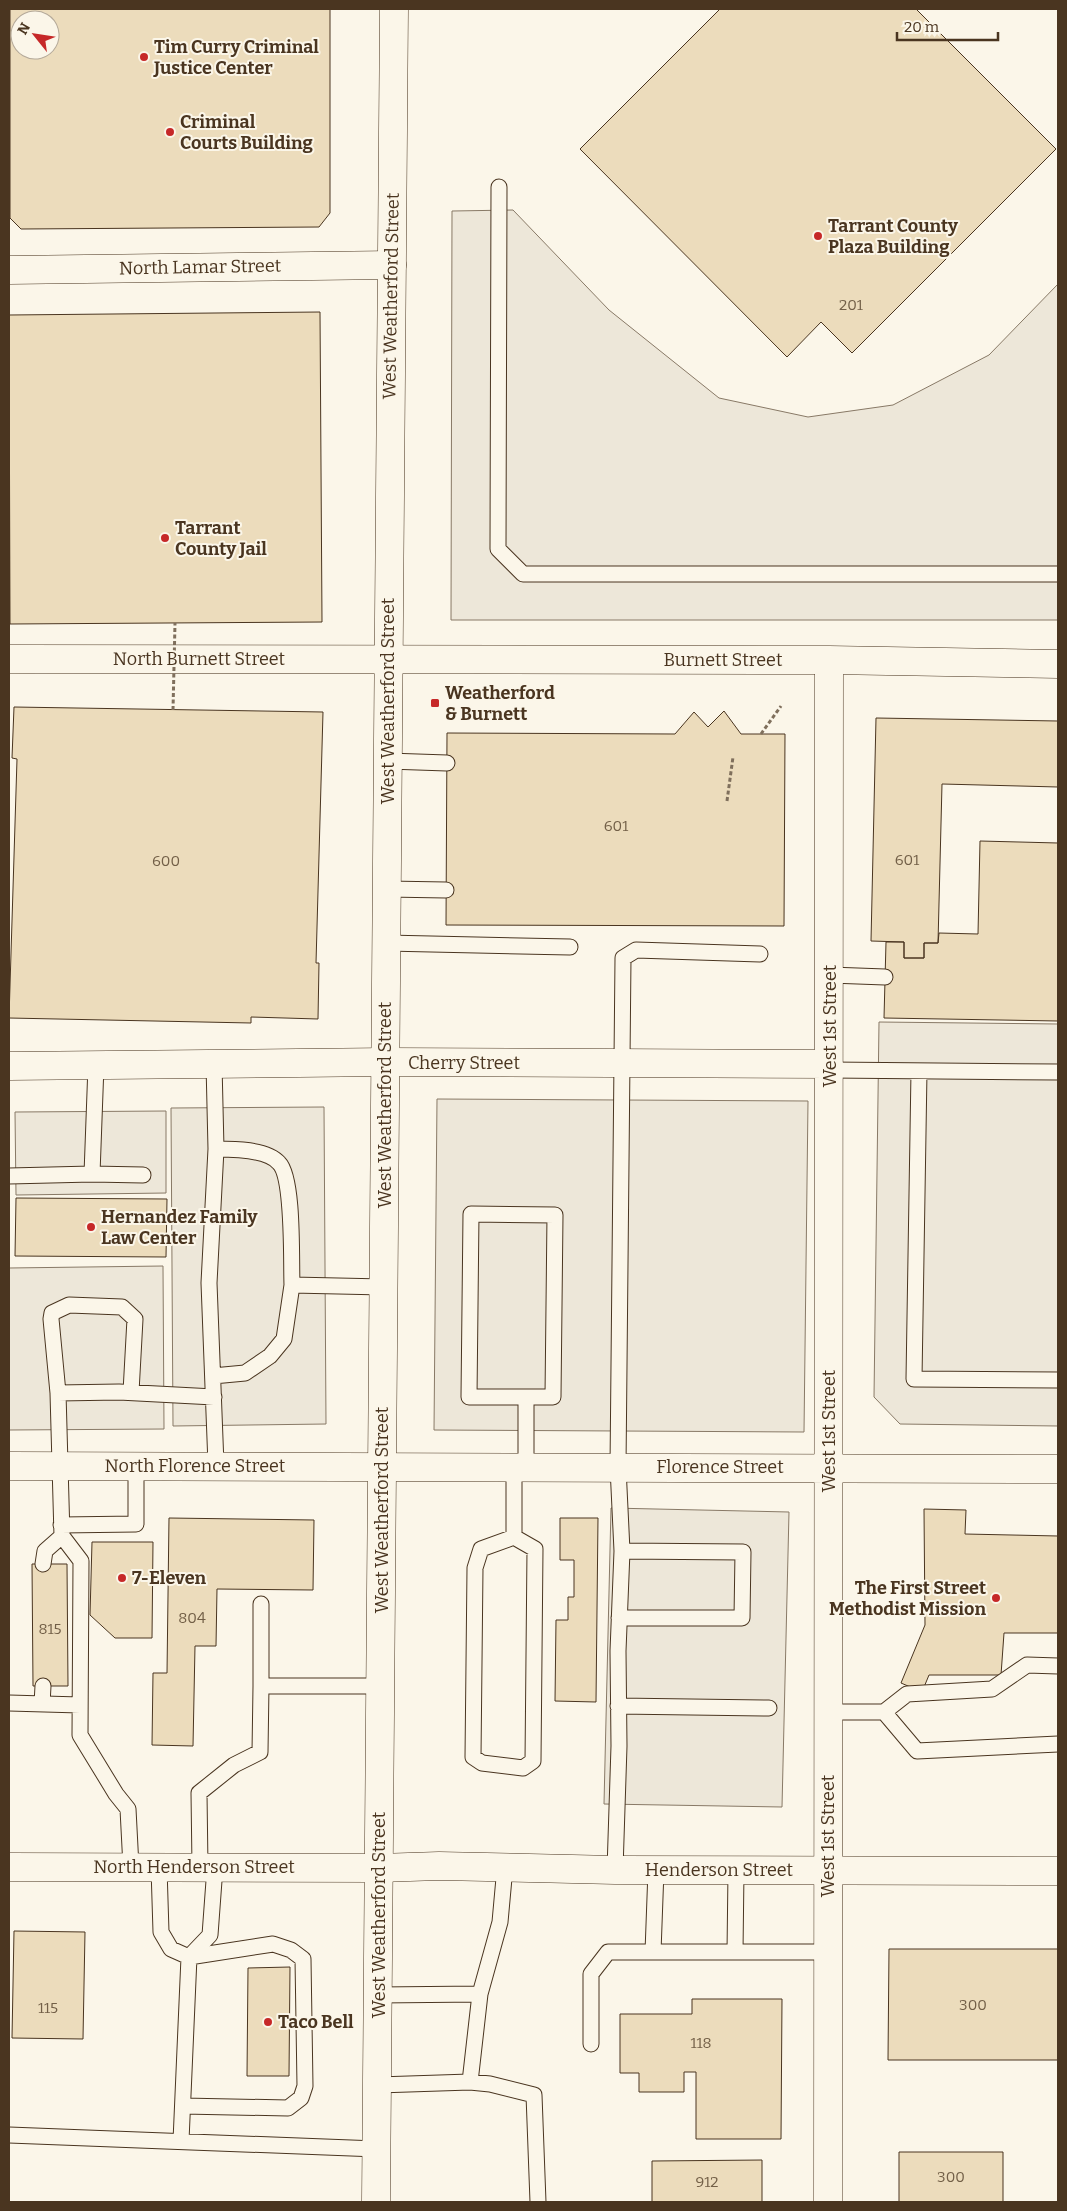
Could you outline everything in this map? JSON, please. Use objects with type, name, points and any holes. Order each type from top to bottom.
[{"type":"street","name":"West Weatherford Street","points":[[376,2202],[394,9]]},
{"type":"street","name":"North Lamar Street","points":[[9,270],[392,265]]},
{"type":"street","name":"North Burnett Street","points":[[9,659],[388,659]]},
{"type":"street","name":"Burnett Street","points":[[388,659],[829,660],[1058,664]]},
{"type":"street","name":"West 1st Street","points":[[828,2202],[829,660]]},
{"type":"street","name":"Cherry Street","points":[[9,1066],[386,1062],[621,1063],[830,1067]]},
{"type":"street","name":"North Florence Street","points":[[9,1466],[382,1466]]},
{"type":"street","name":"Florence Street","points":[[382,1466],[1058,1469]]},
{"type":"street","name":"North Henderson Street","points":[[9,1866],[379,1868]]},
{"type":"street","name":"Henderson Street","points":[[379,1868],[439,1866],[615,1870],[1058,1871]]},
{"type":"lane","points":[[499,187],[498,549],[523,574],[1058,574]]},
{"type":"lane","points":[[388,761],[447,763]]},
{"type":"lane","points":[[387,889],[446,890]]},
{"type":"lane","points":[[386,943],[570,947]]},
{"type":"lane","points":[[615,1870],[622,1550],[618,1467],[623,958],[636,950],[760,954]]},
{"type":"lane","points":[[830,975],[885,977]]},
{"type":"lane","points":[[214,1064],[216,1150],[209,1283],[216,1466]]},
{"type":"lane","points":[[92,1174],[96,1065]]},
{"type":"lane","points":[[830,1067],[919,1071],[1058,1072]]},
{"type":"lane","points":[[919,1071],[914,1378],[1058,1380]]},
{"type":"lane","points":[[213,1376],[245,1373],[270,1356],[284,1339],[292,1285],[288,1185],[280,1163],[261,1152],[216,1150]]},
{"type":"lane","points":[[9,1176],[92,1174],[143,1176]]},
{"type":"lane","points":[[471,1214],[555,1215],[553,1397],[526,1397],[469,1397],[471,1214]]},
{"type":"lane","points":[[292,1285],[384,1286]]},
{"type":"lane","points":[[131,1392],[135,1319],[122,1307],[68,1304],[52,1313],[58,1393],[61,1530],[81,1560],[80,1735],[128,1808],[131,1867]]},
{"type":"lane","points":[[58,1393],[131,1392],[214,1397]]},
{"type":"lane","points":[[514,1537],[526,1397]]},
{"type":"lane","points":[[43,1564],[45,1551],[61,1530],[136,1524],[136,1466]]},
{"type":"lane","points":[[514,1537],[535,1549],[533,1761],[523,1768],[482,1763],[473,1758],[475,1568],[481,1549],[514,1537]]},
{"type":"lane","points":[[620,1618],[742,1618],[743,1552],[622,1550]]},
{"type":"lane","points":[[181,2141],[189,1957],[210,1935],[208,1867],[198,1793],[234,1765],[260,1752],[261,1604]]},
{"type":"lane","points":[[829,1712],[884,1712],[907,1694],[992,1689],[1027,1665],[1058,1666]]},
{"type":"lane","points":[[42,1704],[43,1686]]},
{"type":"lane","points":[[261,1686],[381,1686]]},
{"type":"lane","points":[[9,1703],[80,1705]]},
{"type":"lane","points":[[618,1706],[769,1708]]},
{"type":"lane","points":[[884,1712],[917,1751],[1058,1744]]},
{"type":"lane","points":[[470,2082],[480,1994],[500,1922],[505,1867]]},
{"type":"lane","points":[[159,1868],[161,1932],[171,1949],[189,1957],[273,1944],[291,1950],[303,1959],[305,2086],[301,2098],[288,2108],[182,2106]]},
{"type":"lane","points":[[654,1952],[656,1870]]},
{"type":"lane","points":[[735,1952],[736,1870]]},
{"type":"lane","points":[[591,2044],[591,1974],[608,1952],[828,1952]]},
{"type":"lane","points":[[378,1995],[480,1994]]},
{"type":"lane","points":[[378,2085],[470,2082],[490,2084],[534,2095],[538,2202]]},
{"type":"lane","points":[[9,2135],[377,2149]]},
{"type":"path","points":[[173,710],[175,623]]},
{"type":"path","points":[[761,734],[781,706]]},
{"type":"path","points":[[727,801],[733,757]]},
{"type":"shaded area","points":[[513,210],[609,310],[719,398],[808,417],[893,405],[989,355],[1058,284],[1058,620],[451,620],[452,211]]},
{"type":"shaded area","points":[[879,1022],[1058,1024],[1058,1426],[900,1424],[874,1397]]},
{"type":"shaded area","points":[[437,1099],[808,1101],[804,1432],[434,1430]]},
{"type":"shaded area","points":[[324,1107],[326,1424],[173,1426],[171,1108]]},
{"type":"shaded area","points":[[166,1111],[166,1193],[16,1195],[15,1112]]},
{"type":"shaded area","points":[[163,1266],[164,1429],[9,1430],[9,1268]]},
{"type":"shaded area","points":[[611,1508],[789,1512],[782,1807],[604,1804]]},
{"type":"building","name":"Criminal Courts Building","points":[[10,9],[330,9],[330,213],[319,227],[21,229],[10,218],[10,60],[60,60],[60,10]]},
{"type":"building","name":"Tarrant County Plaza Building","points":[[720,9],[916,9],[1056,149],[852,353],[821,322],[787,357],[580,149]]},
{"type":"building","name":"Tarrant County Jail","points":[[320,312],[322,622],[10,624],[9,315]]},
{"type":"building","points":[[14,707],[323,712],[316,963],[319,963],[318,1019],[251,1017],[251,1023],[9,1018],[17,759],[12,758]]},
{"type":"building","points":[[724,711],[741,734],[785,734],[784,926],[446,925],[447,733],[675,734],[694,712],[708,727]]},
{"type":"building","points":[[876,718],[1058,721],[1058,787],[942,784],[938,943],[924,943],[924,958],[904,958],[904,942],[871,941]]},
{"type":"building","points":[[980,841],[1058,843],[1058,1021],[884,1018],[886,942],[904,942],[904,958],[924,958],[924,943],[938,943],[939,933],[978,934]]},
{"type":"building","name":"Hernandez Family Law Center","points":[[16,1198],[167,1199],[166,1257],[15,1256]]},
{"type":"building","points":[[924,1509],[966,1510],[965,1534],[1058,1536],[1058,1633],[1004,1633],[1001,1675],[929,1675],[922,1692],[901,1683],[925,1625]]},
{"type":"building","points":[[169,1518],[314,1520],[313,1590],[217,1589],[216,1646],[195,1646],[193,1746],[152,1745],[153,1673],[167,1673]]},
{"type":"building","points":[[560,1518],[598,1518],[596,1702],[555,1701],[556,1620],[568,1620],[568,1597],[574,1597],[574,1560],[560,1560]]},
{"type":"building","name":"7-Eleven","points":[[92,1542],[153,1542],[152,1638],[115,1638],[90,1615]]},
{"type":"building","points":[[32,1564],[67,1564],[68,1686],[33,1686]]},
{"type":"building","points":[[14,1931],[85,1932],[83,2039],[12,2038]]},
{"type":"building","points":[[889,1949],[1058,1949],[1058,2060],[888,2060]]},
{"type":"building","name":"Taco Bell","points":[[290,1967],[289,2076],[247,2076],[248,1968]]},
{"type":"building","points":[[692,1999],[782,1999],[781,2139],[696,2139],[696,2072],[684,2072],[684,2092],[639,2092],[639,2073],[620,2073],[620,2014],[692,2014]]},
{"type":"building","points":[[899,2152],[1003,2152],[1003,2202],[899,2202]]},
{"type":"building","points":[[762,2160],[762,2202],[652,2202],[652,2161]]},
{"type":"place","name":"Tim Curry Criminal Justice Center","points":[[144,57]]},
{"type":"place","name":"Criminal Courts Building","points":[[170,132]]},
{"type":"place","name":"Tarrant County Plaza Building","points":[[818,236]]},
{"type":"place","name":"Tarrant County Jail","points":[[165,538]]},
{"type":"place","name":"Weatherford & Burnett","points":[[435,703]]},
{"type":"place","name":"Hernandez Family Law Center","points":[[91,1227]]},
{"type":"place","name":"7-Eleven","points":[[122,1578]]},
{"type":"place","name":"The First Street Methodist Mission","points":[[996,1598]]},
{"type":"place","name":"Taco Bell","points":[[268,2022]]}]
